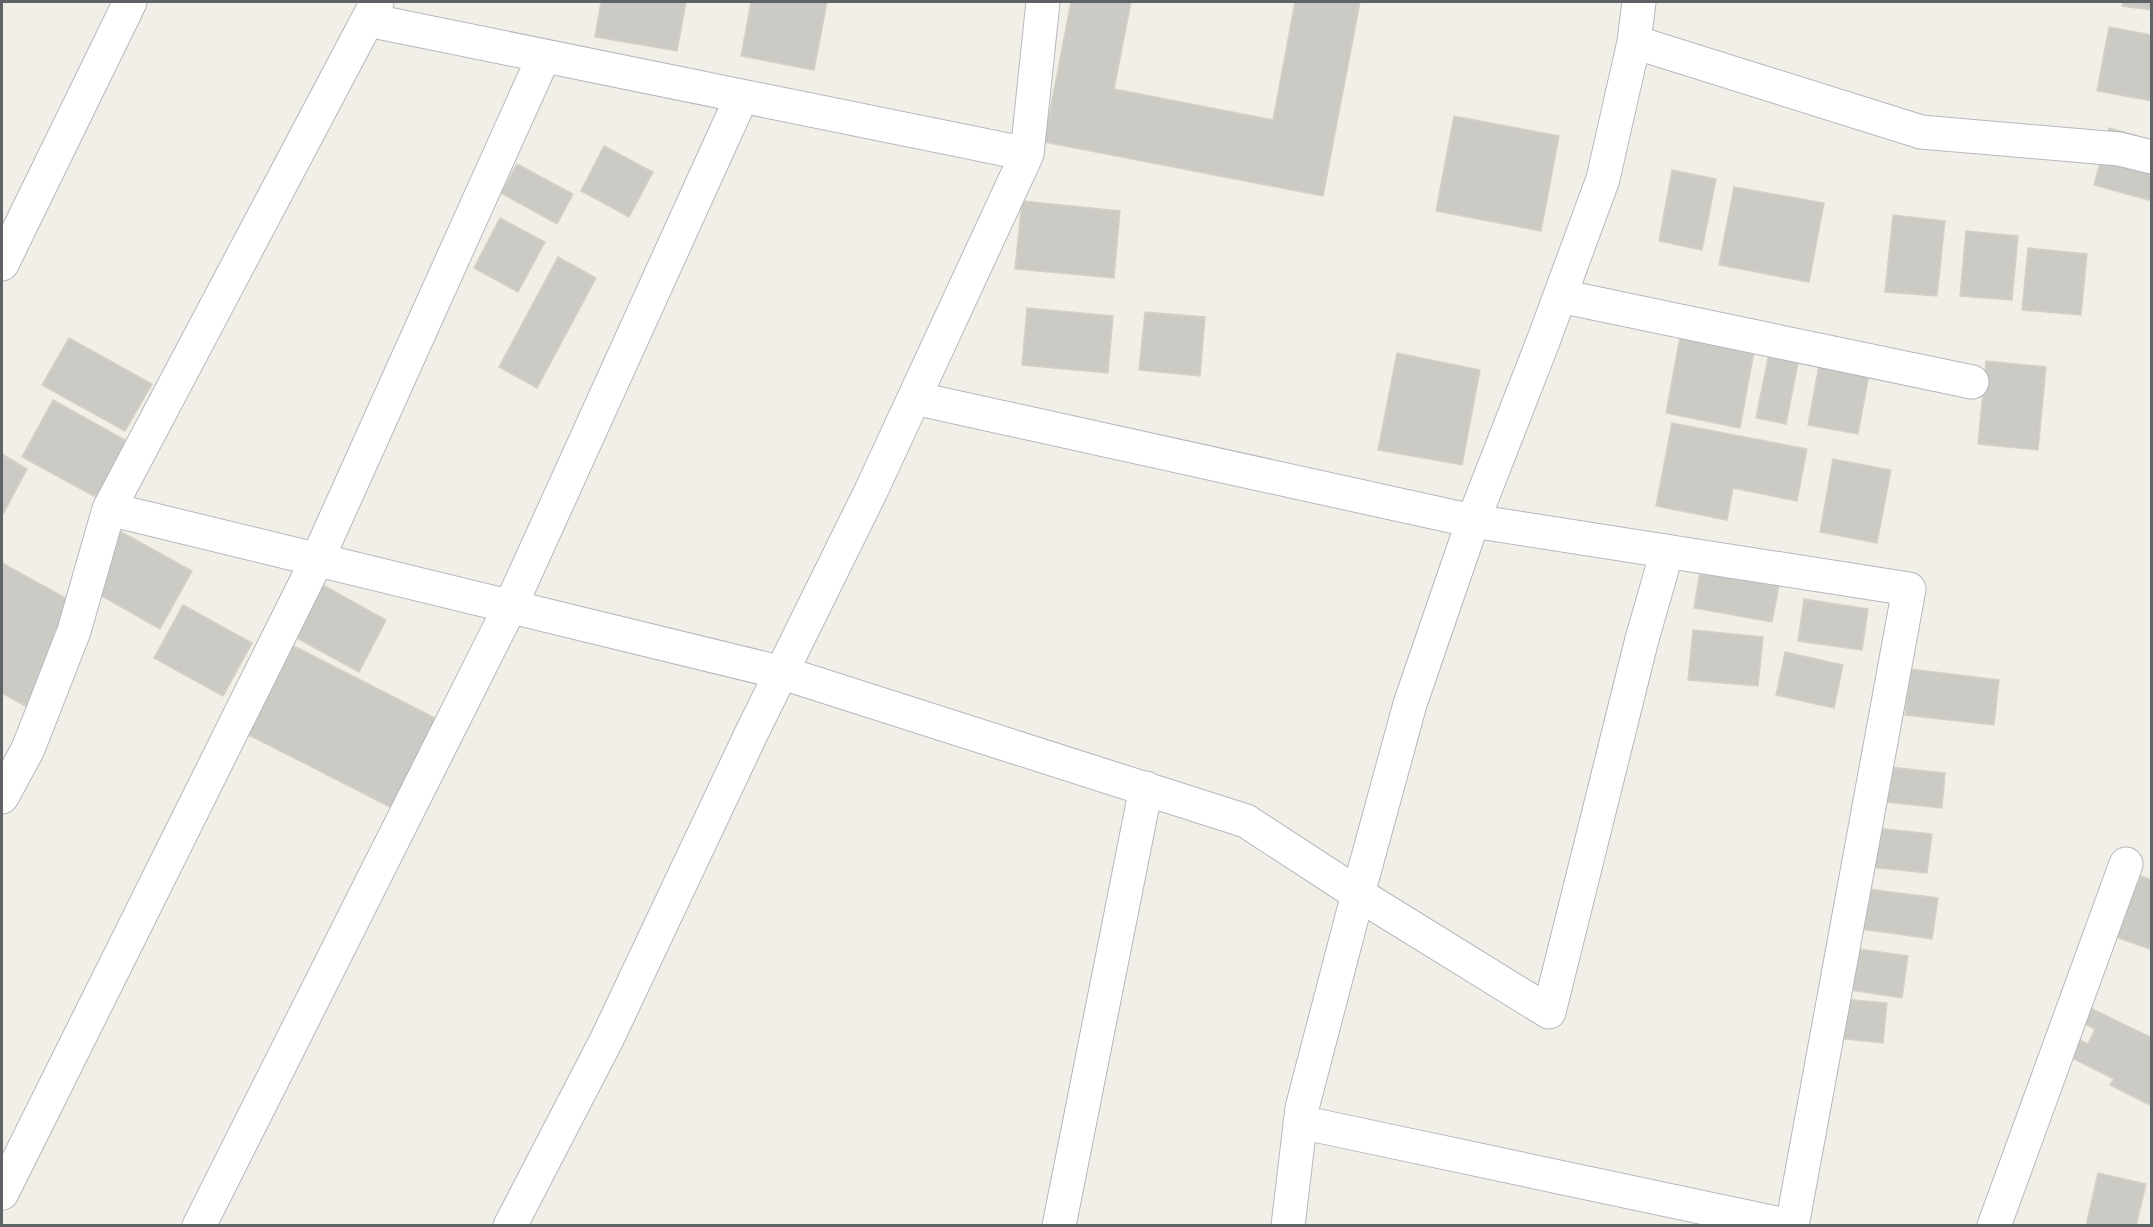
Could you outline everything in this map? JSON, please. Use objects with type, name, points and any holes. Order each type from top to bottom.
[{"type":"street","points":[[2,264],[130,2]]},
{"type":"street","points":[[510,1226],[607,1040],[1028,154],[1042,2]]},
{"type":"street","points":[[1288,1226],[1302,1108],[1410,704],[1473,521],[1603,179],[1634,42],[1639,2]]},
{"type":"street","points":[[2,797],[28,748],[74,631],[110,509],[372,11],[544,56],[1028,154]]},
{"type":"street","points":[[1634,42],[1922,132],[2119,149],[2151,158]]},
{"type":"street","points":[[2,1193],[317,560],[544,56]]},
{"type":"street","points":[[199,1226],[510,607],[742,96]]},
{"type":"street","points":[[1560,296],[1972,382]]},
{"type":"street","points":[[914,398],[1473,521],[1909,589],[1791,1226],[1300,1122]]},
{"type":"street","points":[[110,509],[783,673],[1246,821],[1358,894],[1549,1012],[1642,639],[1667,552]]},
{"type":"street","points":[[1059,1226],[1146,788]]},
{"type":"street","points":[[1994,1226],[2126,864]]},
{"type":"building","points":[[601,2],[686,2],[677,51],[595,37]]},
{"type":"building","points":[[751,2],[827,2],[814,70],[741,56]]},
{"type":"building","points":[[1071,2],[1131,2],[1114,89],[1273,120],[1295,2],[1360,2],[1323,196],[1044,142]]},
{"type":"building","points":[[2123,2],[2152,2],[2152,10],[2122,6]]},
{"type":"building","points":[[2109,27],[2152,35],[2152,101],[2097,91]]},
{"type":"building","points":[[1454,116],[1559,136],[1541,231],[1436,211]]},
{"type":"building","points":[[2109,128],[2152,140],[2152,201],[2094,185]]},
{"type":"building","points":[[604,146],[653,172],[629,217],[581,191]]},
{"type":"building","points":[[517,164],[573,194],[557,224],[501,193]]},
{"type":"building","points":[[1672,170],[1716,179],[1702,250],[1659,241]]},
{"type":"building","points":[[1734,187],[1824,203],[1809,282],[1719,265]]},
{"type":"building","points":[[1022,201],[1120,211],[1114,278],[1015,269]]},
{"type":"building","points":[[1893,215],[1945,221],[1937,296],[1885,292]]},
{"type":"building","points":[[500,218],[545,242],[518,292],[474,268]]},
{"type":"building","points":[[1966,231],[2018,236],[2012,300],[1960,296]]},
{"type":"building","points":[[2028,248],[2087,254],[2081,315],[2022,310]]},
{"type":"building","points":[[558,257],[596,278],[537,388],[499,367]]},
{"type":"building","points":[[1027,308],[1113,316],[1108,373],[1022,365]]},
{"type":"building","points":[[1145,312],[1205,317],[1200,376],[1139,370]]},
{"type":"building","points":[[1681,332],[1755,346],[1740,428],[1666,413]]},
{"type":"building","points":[[69,338],[152,384],[125,431],[42,385]]},
{"type":"building","points":[[1771,343],[1801,348],[1786,424],[1756,418]]},
{"type":"building","points":[[1397,353],[1480,370],[1462,465],[1378,450]]},
{"type":"building","points":[[1820,360],[1870,369],[1858,434],[1808,425]]},
{"type":"building","points":[[1986,361],[2046,367],[2038,450],[1978,444]]},
{"type":"building","points":[[53,400],[134,445],[103,501],[22,457]]},
{"type":"building","points":[[1672,423],[1807,449],[1797,501],[1733,488],[1727,520],[1656,506]]},
{"type":"building","points":[[2,454],[27,469],[2,516]]},
{"type":"building","points":[[1833,459],[1891,470],[1877,543],[1820,532]]},
{"type":"building","points":[[107,524],[192,571],[160,629],[75,581]]},
{"type":"building","points":[[2,563],[82,607],[27,707],[2,693]]},
{"type":"building","points":[[1701,566],[1780,580],[1772,622],[1694,608]]},
{"type":"building","points":[[319,583],[386,620],[359,672],[291,635]]},
{"type":"building","points":[[1804,599],[1868,609],[1862,650],[1798,641]]},
{"type":"building","points":[[183,605],[252,643],[223,696],[154,658]]},
{"type":"building","points":[[1693,630],[1763,637],[1758,686],[1688,680]]},
{"type":"building","points":[[290,644],[439,720],[394,809],[245,733]]},
{"type":"building","points":[[1785,652],[1843,665],[1834,708],[1776,695]]},
{"type":"building","points":[[1910,669],[1999,680],[1994,725],[1905,715]]},
{"type":"building","points":[[1889,767],[1945,773],[1942,808],[1885,802]]},
{"type":"building","points":[[1875,828],[1932,834],[1927,873],[1870,867]]},
{"type":"building","points":[[2141,876],[2152,880],[2152,950],[2088,927],[2124,880],[2138,885]]},
{"type":"building","points":[[1867,889],[1938,898],[1932,939],[1862,929]]},
{"type":"building","points":[[1850,948],[1908,956],[1902,998],[1844,989]]},
{"type":"building","points":[[1840,999],[1887,1003],[1883,1043],[1836,1038]]},
{"type":"building","points":[[2080,1003],[2152,1038],[2152,1106],[2110,1085],[2114,1079],[2068,1056],[2076,1038],[2088,1044],[2095,1029],[2073,1018]]},
{"type":"building","points":[[2098,1173],[2146,1184],[2136,1226],[2086,1226]]}]
